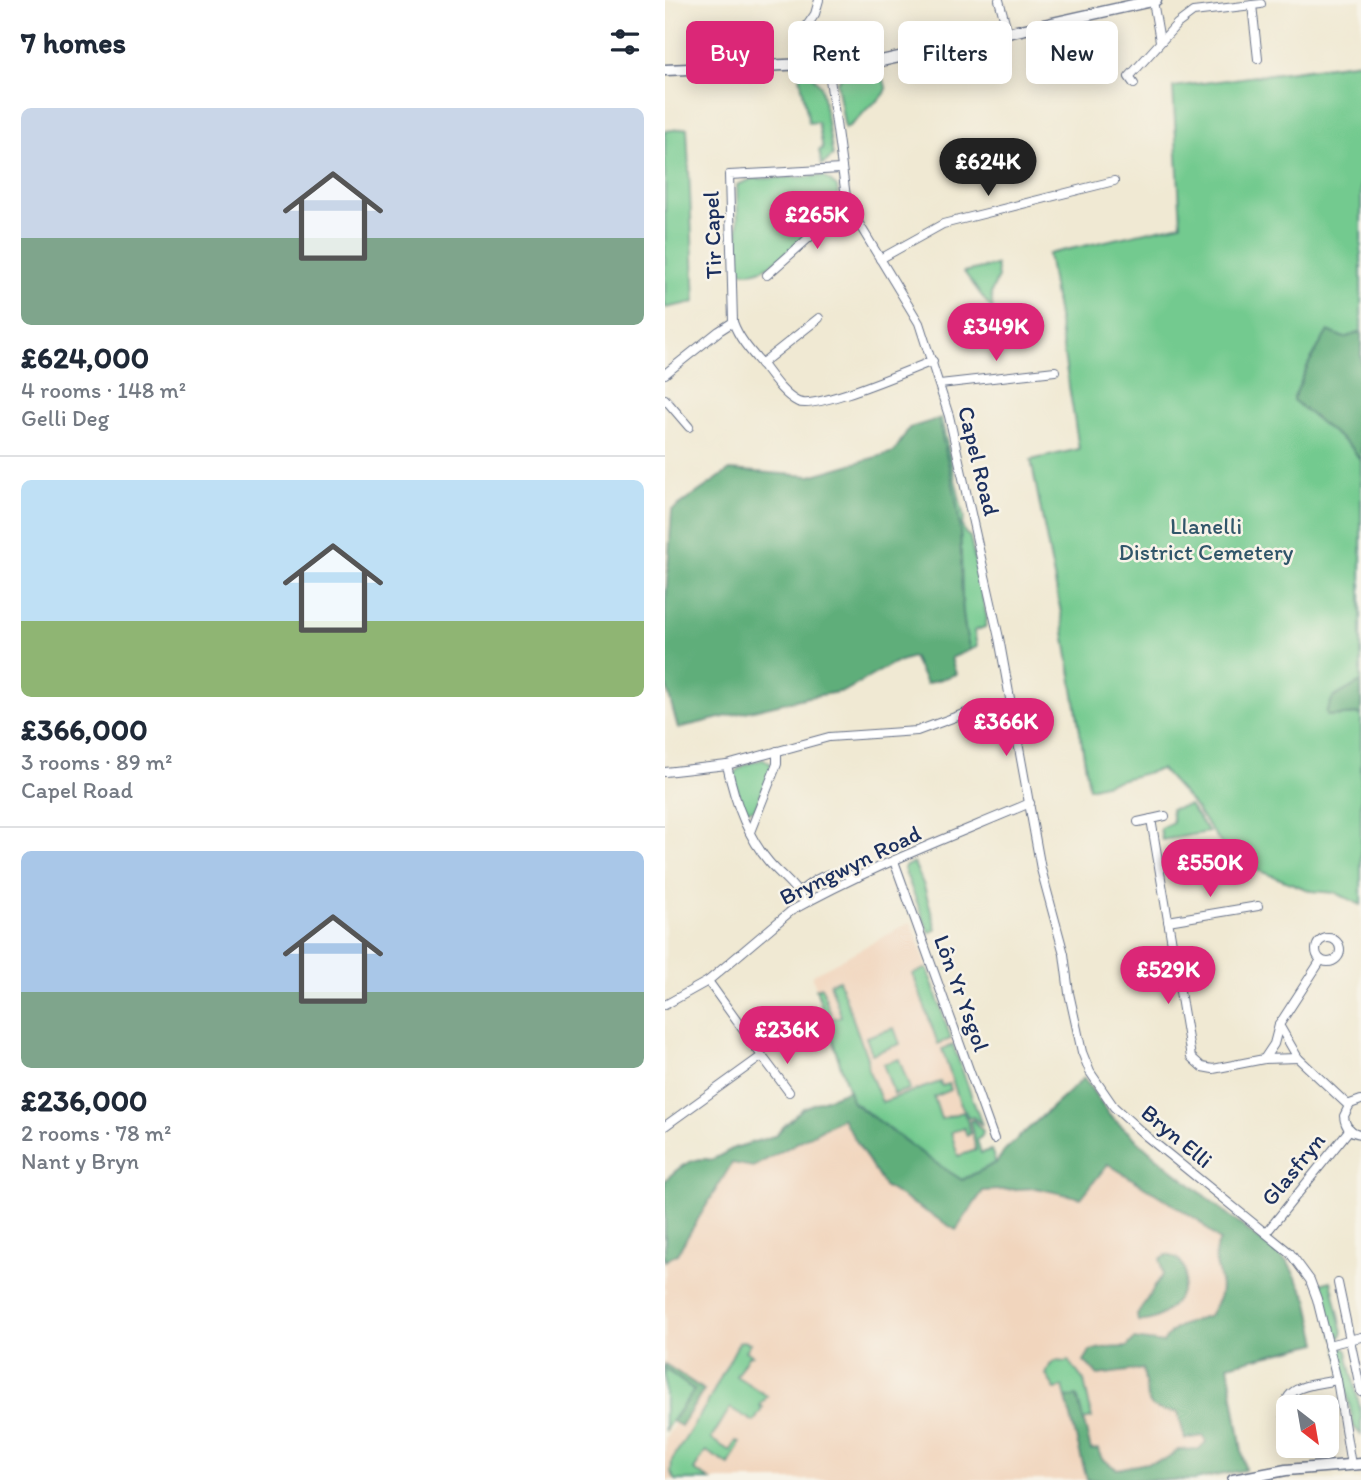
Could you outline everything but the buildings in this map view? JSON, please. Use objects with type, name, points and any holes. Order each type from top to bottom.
[{"type":"street","points":[[810,21],[819,0]]},
{"type":"street","points":[[999,0],[1005,21]]},
{"type":"street","points":[[1012,32],[1155,0],[1160,41]]},
{"type":"street","points":[[1134,84],[1129,77],[1160,41],[1193,12],[1257,5],[1258,59]]},
{"type":"street","points":[[665,70],[788,65]]},
{"type":"street","name":"Capel Road","points":[[830,84],[846,204],[919,323],[940,384],[969,500],[1030,803]]},
{"type":"street","name":"Tir Capel","points":[[733,322],[729,175],[841,169]]},
{"type":"street","points":[[880,259],[943,224],[1114,181]]},
{"type":"street","points":[[767,275],[846,204]]},
{"type":"street","points":[[761,364],[819,318]]},
{"type":"street","points":[[665,373],[733,322],[737,333],[761,364],[787,395],[800,403],[833,399],[933,360]]},
{"type":"street","points":[[940,384],[1055,371]]},
{"type":"street","points":[[665,399],[689,427]]},
{"type":"street","points":[[665,772],[727,765],[829,737],[917,731],[966,713],[1012,707]]},
{"type":"street","points":[[750,832],[777,764],[777,751]]},
{"type":"street","points":[[727,765],[733,792],[750,832],[770,863],[799,892],[806,903]]},
{"type":"street","name":"Bryngwyn Road","points":[[665,1005],[708,981],[791,911],[858,877],[1030,803]]},
{"type":"street","name":"Bryn Elli","points":[[1030,803],[1045,886],[1064,954],[1076,1031],[1090,1072],[1114,1107],[1290,1254],[1310,1280],[1317,1299],[1356,1464]]},
{"type":"street","points":[[1138,822],[1165,816]]},
{"type":"street","points":[[1151,819],[1191,1057],[1202,1067],[1213,1069],[1264,1059],[1298,1058]]},
{"type":"street","name":"Lôn Yr Ysgol","points":[[894,861],[994,1139]]},
{"type":"street","points":[[799,892],[818,878],[840,872],[858,877]]},
{"type":"street","points":[[1168,920],[1258,906]]},
{"type":"street","points":[[1264,1059],[1274,1044],[1279,1025],[1321,960]]},
{"type":"street","points":[[708,981],[789,1093]]},
{"type":"street","points":[[1279,1025],[1298,1058],[1349,1106],[1361,1100]]},
{"type":"street","points":[[665,1126],[762,1056]]},
{"type":"street","name":"Glasfryn","points":[[1349,1106],[1344,1116],[1345,1122],[1350,1129],[1361,1134]]},
{"type":"street","name":"Glasfryn","points":[[1266,1233],[1350,1129]]},
{"type":"street","points":[[1338,1283],[1361,1392]]},
{"type":"street","points":[[1328,1345],[1361,1337]]},
{"type":"street","points":[[1288,1395],[1299,1389],[1337,1380]]},
{"type":"street","points":[[1233,1480],[1286,1469],[1356,1464]]},
{"type":"shaded area","points":[[911,922],[983,1129],[982,1136],[977,1140],[981,1152],[991,1150],[979,1173],[852,1101],[812,975]]},
{"type":"shaded area","points":[[842,1117],[884,1186],[955,1230],[983,1191],[1036,1188],[1081,1198],[1108,1164],[1198,1220],[1260,1278],[1201,1360],[1225,1474],[1194,1480],[665,1480],[665,1439],[675,1423],[681,1426],[704,1390],[665,1364],[665,1261],[677,1254],[732,1163],[753,1167]]},
{"type":"green space","name":"Llanelli District Cemetery","points":[[1361,62],[1361,332],[1344,338],[1328,331],[1309,363],[1293,400],[1352,448],[1361,461],[1361,682],[1333,698],[1328,716],[1361,714],[1361,905],[1336,893],[1311,891],[1234,861],[1190,801],[1161,769],[1089,788],[1061,613],[1031,460],[1079,449],[1048,254],[1181,224],[1173,87]]},
{"type":"green space","points":[[884,82],[886,92],[883,96],[845,129],[837,84]]},
{"type":"green space","points":[[802,84],[819,84],[833,156],[822,165],[819,150],[823,149],[818,122],[809,123]]},
{"type":"green space","points":[[687,128],[695,302],[665,308],[665,131]]},
{"type":"green space","points":[[824,176],[837,187],[836,202],[832,209],[821,219],[818,215],[821,212],[816,207],[810,212],[818,221],[773,263],[752,272],[742,271],[739,267],[737,185],[752,179]]},
{"type":"green space","points":[[996,265],[998,277],[991,293],[993,311],[964,272]]},
{"type":"green space","points":[[1328,331],[1344,338],[1361,332],[1361,461],[1352,448],[1293,400],[1309,363]]},
{"type":"green space","points":[[941,418],[964,518],[962,525],[970,537],[987,619],[985,627],[974,631],[977,647],[970,650],[962,605],[959,517],[938,419]]},
{"type":"green space","points":[[938,419],[959,517],[962,605],[970,650],[951,658],[956,674],[926,684],[913,657],[894,663],[845,691],[808,697],[678,728],[665,681],[665,612],[672,510],[730,470],[810,476],[894,452],[909,428]]},
{"type":"green space","points":[[1361,682],[1361,714],[1328,716],[1326,712],[1333,698]]},
{"type":"green space","points":[[764,759],[771,764],[771,770],[756,806],[746,810],[736,786],[735,774],[743,766]]},
{"type":"green space","points":[[1189,805],[1209,832],[1162,840],[1160,828],[1173,822],[1171,809]]},
{"type":"green space","points":[[914,863],[924,886],[936,929],[929,933],[904,869]]},
{"type":"green space","points":[[927,968],[951,1039],[938,1044],[913,974]]},
{"type":"green space","points":[[839,980],[867,1058],[868,1069],[882,1102],[940,1082],[942,1086],[949,1084],[951,1090],[934,1097],[941,1119],[963,1112],[967,1119],[970,1134],[967,1136],[964,1128],[951,1132],[958,1156],[976,1150],[970,1121],[973,1120],[983,1131],[977,1140],[981,1153],[991,1150],[996,1163],[962,1180],[852,1101],[816,989],[822,987],[832,1019],[841,1016],[830,983]]},
{"type":"green space","points":[[894,1028],[900,1044],[872,1054],[866,1037]]},
{"type":"green space","points":[[953,1045],[982,1125],[973,1117],[969,1118],[960,1103],[942,1049]]},
{"type":"green space","points":[[899,1059],[910,1089],[894,1094],[883,1064]]},
{"type":"green space","points":[[1084,1078],[1109,1115],[1154,1155],[1288,1263],[1308,1299],[1318,1343],[1228,1365],[1245,1470],[1194,1480],[1087,1480],[1066,1398],[1077,1396],[1091,1450],[1098,1449],[1102,1459],[1117,1469],[1167,1459],[1178,1450],[1199,1449],[1206,1443],[1204,1436],[1185,1439],[1178,1412],[1152,1406],[1147,1396],[1143,1369],[1098,1375],[1084,1361],[1090,1351],[1127,1347],[1134,1339],[1163,1343],[1177,1328],[1209,1316],[1219,1298],[1221,1288],[1215,1254],[1220,1241],[1198,1220],[1108,1164],[1081,1198],[1036,1188],[983,1191],[956,1230],[884,1186],[842,1118],[753,1167],[732,1163],[677,1254],[665,1261],[665,1181],[680,1167],[692,1161],[712,1160],[734,1148],[774,1136],[803,1108],[849,1090],[852,1102],[962,1180],[996,1163],[1005,1150]]},
{"type":"green space","points":[[1166,1255],[1178,1260],[1184,1269],[1185,1280],[1181,1292],[1163,1314],[1151,1320],[1138,1321],[1137,1315],[1163,1274],[1160,1259]]},
{"type":"green space","points":[[1331,1281],[1343,1332],[1340,1338],[1335,1339],[1320,1284]]},
{"type":"green space","points":[[742,1341],[750,1343],[745,1351],[752,1355],[748,1356],[736,1376],[767,1396],[760,1406],[763,1407],[754,1422],[730,1408],[711,1439],[730,1451],[736,1441],[740,1443],[729,1465],[706,1451],[694,1470],[710,1480],[676,1480],[671,1473],[672,1460]]},
{"type":"green space","points":[[1337,1347],[1343,1347],[1347,1351],[1361,1413],[1361,1435],[1354,1427]]},
{"type":"green space","points":[[1068,1360],[1084,1381],[1092,1418],[1083,1420],[1077,1396],[1066,1398],[1063,1387],[1055,1389],[1046,1375],[1050,1365],[1056,1361]]},
{"type":"green space","points":[[665,1364],[704,1390],[681,1426],[672,1421],[694,1390],[665,1369]]},
{"type":"green space","points":[[665,1369],[694,1390],[665,1430]]}]
